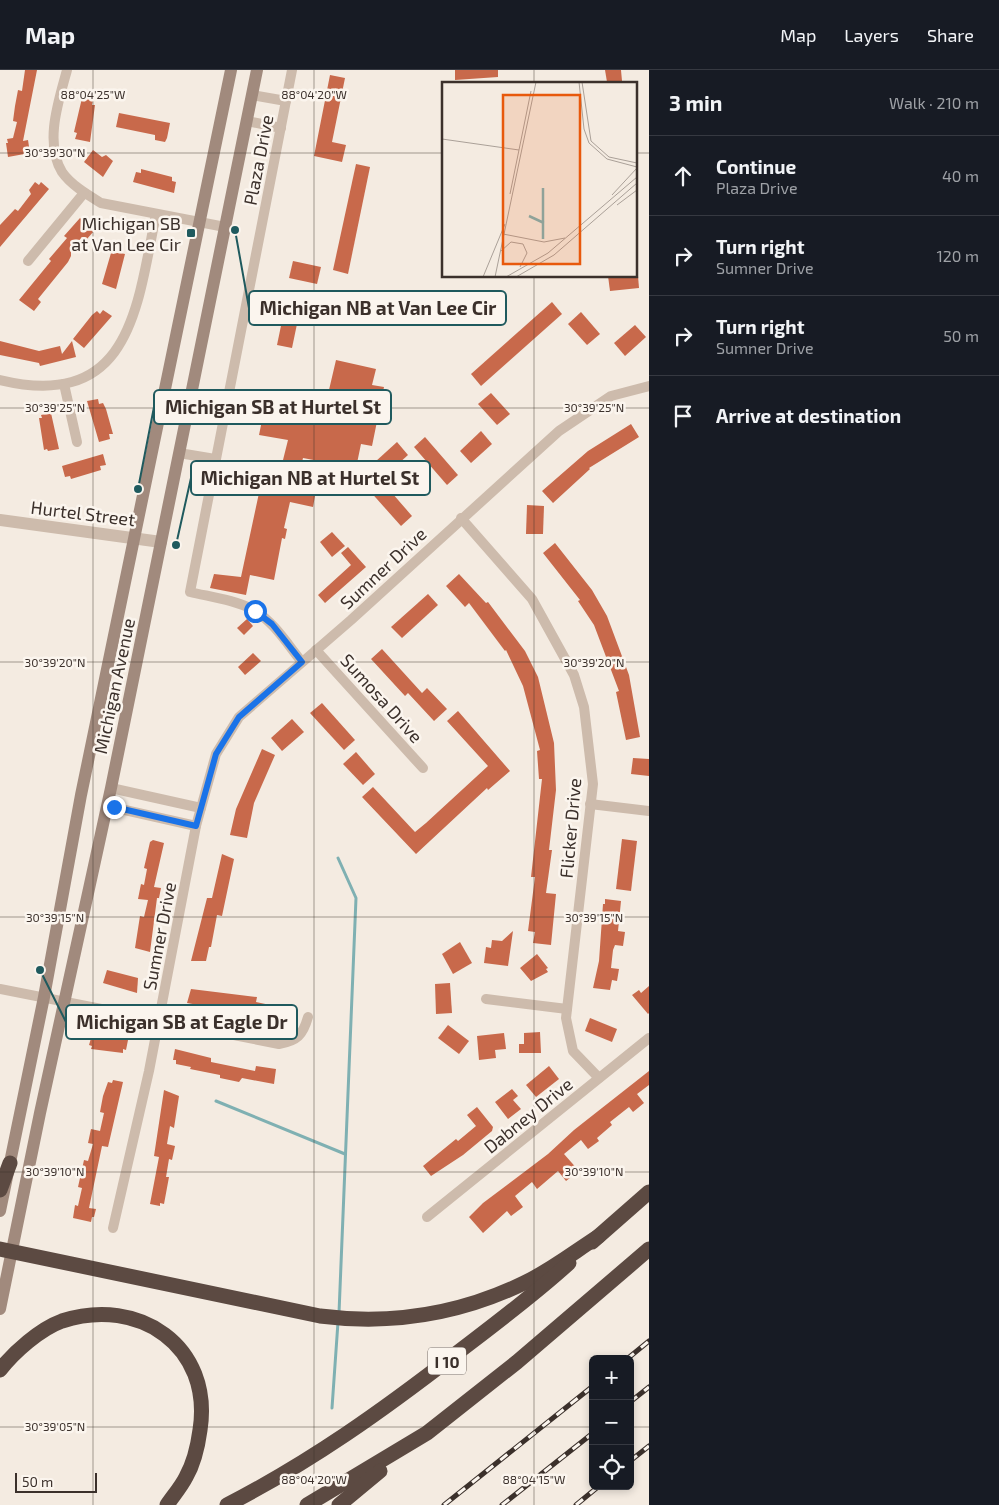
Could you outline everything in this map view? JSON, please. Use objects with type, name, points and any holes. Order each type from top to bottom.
[{"type":"highway","points":[[0,1190],[10,1163]]},
{"type":"highway","name":"I 10","points":[[227,1505],[328,1448],[378,1414],[542,1288],[649,1192]]},
{"type":"highway","points":[[6,1250],[320,1316],[340,1319],[394,1319],[426,1316],[494,1296],[525,1283],[598,1236]]},
{"type":"highway","name":"I 10","points":[[307,1505],[427,1432],[517,1362],[649,1249]]},
{"type":"highway","points":[[0,1370],[48,1328],[90,1314],[125,1316],[140,1320],[170,1338],[182,1349],[191,1367],[198,1385],[203,1410],[198,1446],[187,1476],[167,1505]]},
{"type":"highway","points":[[339,1505],[427,1432]]},
{"type":"main road","name":"Michigan Avenue","points":[[0,1211],[44,997],[81,795],[231,70]]},
{"type":"main road","name":"Michigan Avenue","points":[[0,1309],[6,1250],[66,1001],[180,453],[257,70]]},
{"type":"street","points":[[67,70],[58,100],[54,142],[56,160],[63,173],[84,193],[101,203],[224,227]]},
{"type":"street","name":"Plaza Drive","points":[[292,70],[190,592],[239,604],[255,611],[272,624],[302,662]]},
{"type":"street","points":[[252,95],[286,100]]},
{"type":"street","points":[[247,121],[281,128]]},
{"type":"street","points":[[28,261],[84,193]]},
{"type":"street","points":[[0,380],[41,387],[73,383],[92,373],[106,361],[123,340],[133,321],[156,214]]},
{"type":"street","points":[[64,384],[77,442]]},
{"type":"street","name":"Sumner Drive","points":[[113,1228],[159,1020],[196,826],[216,754],[239,717],[559,431],[611,396],[649,386]]},
{"type":"street","points":[[180,453],[215,459]]},
{"type":"street","name":"Flicker Drive","points":[[461,518],[532,599],[574,675],[584,707],[592,784],[567,1009],[568,1034],[573,1051],[599,1078]]},
{"type":"street","name":"Hurtel Street","points":[[0,520],[161,542]]},
{"type":"street","name":"Sumosa Drive","points":[[316,650],[423,768]]},
{"type":"street","points":[[111,788],[201,808]]},
{"type":"street","points":[[590,804],[649,812]]},
{"type":"street","points":[[107,806],[196,826]]},
{"type":"street","points":[[0,989],[279,1044],[292,1042],[305,1030],[308,1018]]},
{"type":"street","points":[[486,999],[567,1009]]},
{"type":"street","name":"Dabney Drive","points":[[427,1217],[649,1038]]},
{"type":"building","points":[[25,70],[37,70],[23,141],[28,140],[30,153],[8,157],[6,143],[8,143],[7,139],[13,138],[17,122],[13,121],[15,106],[18,90],[22,91]]},
{"type":"building","points":[[455,70],[498,70],[498,77],[455,80]]},
{"type":"building","points":[[605,70],[621,70],[622,81],[607,82]]},
{"type":"building","points":[[330,75],[345,78],[332,142],[346,145],[342,162],[314,156]]},
{"type":"building","points":[[82,98],[93,100],[92,105],[95,105],[90,142],[75,139],[77,133],[74,132]]},
{"type":"building","points":[[119,113],[170,123],[165,142],[155,140],[155,135],[116,127]]},
{"type":"building","points":[[93,150],[102,157],[106,155],[113,161],[103,177],[84,162]]},
{"type":"building","points":[[356,164],[370,167],[348,274],[333,270]]},
{"type":"building","points":[[141,169],[172,177],[172,181],[176,182],[174,193],[133,182],[136,172],[141,173]]},
{"type":"building","points":[[35,182],[39,185],[41,182],[49,189],[0,247],[0,225],[15,209],[18,211],[31,194],[29,190]]},
{"type":"building","points":[[80,218],[94,231],[86,240],[82,237],[71,250],[68,262],[38,299],[41,302],[34,311],[19,300],[51,261],[49,259],[67,238],[64,236]]},
{"type":"building","points":[[115,252],[125,254],[116,289],[102,284],[111,253],[114,254]]},
{"type":"building","points":[[293,261],[321,267],[317,284],[289,278]]},
{"type":"building","points":[[638,276],[639,288],[610,291],[608,278],[636,278]]},
{"type":"building","points":[[287,297],[302,300],[292,348],[277,345]]},
{"type":"building","points":[[552,302],[562,314],[481,386],[471,374]]},
{"type":"building","points":[[103,310],[112,316],[84,348],[73,339],[92,315],[97,311],[100,314]]},
{"type":"building","points":[[581,312],[600,334],[587,345],[568,324]]},
{"type":"building","points":[[635,325],[646,337],[625,356],[614,343]]},
{"type":"building","points":[[0,341],[39,351],[60,346],[62,354],[72,341],[76,357],[40,366],[39,363],[0,355]]},
{"type":"building","points":[[336,360],[376,369],[372,385],[384,387],[372,446],[361,444],[356,468],[303,458],[295,492],[315,496],[313,507],[290,502],[284,528],[287,529],[285,539],[282,538],[274,580],[250,575],[246,595],[210,588],[214,574],[241,577],[265,465],[281,468],[288,440],[259,435],[267,396],[321,409],[321,407],[325,407]]},
{"type":"building","points":[[491,393],[510,414],[497,425],[478,404]]},
{"type":"building","points":[[98,399],[99,404],[103,403],[106,409],[113,434],[109,434],[110,439],[99,442],[87,401]]},
{"type":"building","points":[[51,413],[59,449],[48,451],[47,449],[44,450],[39,418],[42,418],[41,415]]},
{"type":"building","points":[[631,424],[639,437],[589,468],[553,503],[542,491],[588,451]]},
{"type":"building","points":[[481,431],[492,444],[471,463],[460,451]]},
{"type":"building","points":[[425,437],[458,475],[447,485],[414,447]]},
{"type":"building","points":[[397,442],[408,455],[387,474],[375,462]]},
{"type":"building","points":[[103,454],[106,465],[100,466],[101,470],[71,479],[70,476],[65,477],[62,466]]},
{"type":"building","points":[[379,478],[412,516],[401,526],[368,489]]},
{"type":"building","points":[[527,505],[544,506],[543,534],[526,534]]},
{"type":"building","points":[[332,532],[345,546],[332,557],[320,542]]},
{"type":"building","points":[[555,543],[592,590],[607,616],[629,675],[640,737],[626,740],[616,692],[619,691],[594,625],[578,601],[580,600],[543,553]]},
{"type":"building","points":[[348,547],[366,567],[325,603],[318,595],[351,565],[341,553]]},
{"type":"building","points":[[459,574],[486,603],[488,602],[525,651],[538,677],[554,743],[556,790],[549,850],[552,850],[546,893],[556,894],[551,945],[533,943],[535,932],[528,931],[535,877],[531,877],[542,779],[539,779],[537,751],[540,750],[523,686],[506,650],[469,603],[465,607],[446,586]]},
{"type":"building","points":[[428,594],[438,605],[402,638],[391,627]]},
{"type":"building","points":[[247,619],[253,626],[244,635],[237,628]]},
{"type":"building","points":[[382,649],[422,693],[427,688],[447,709],[434,721],[408,693],[405,696],[371,659]]},
{"type":"building","points":[[253,653],[261,661],[245,675],[238,667]]},
{"type":"building","points":[[322,703],[355,740],[344,750],[310,713]]},
{"type":"building","points":[[458,711],[510,771],[488,790],[487,788],[416,854],[362,797],[373,787],[415,832],[426,823],[488,766],[447,721]]},
{"type":"building","points":[[292,719],[304,732],[282,751],[271,738]]},
{"type":"building","points":[[262,749],[275,755],[254,803],[247,838],[230,835],[236,809]]},
{"type":"building","points":[[356,752],[375,774],[363,785],[343,764]]},
{"type":"building","points":[[633,758],[649,759],[649,776],[631,774]]},
{"type":"building","points":[[622,839],[637,841],[631,891],[616,889]]},
{"type":"building","points":[[153,840],[164,843],[154,887],[161,888],[159,898],[157,898],[150,952],[135,948],[140,916],[144,917],[148,900],[138,899],[141,884],[144,885],[147,869],[144,868],[150,842]]},
{"type":"building","points":[[222,854],[234,859],[222,916],[217,915],[211,947],[209,947],[206,961],[191,961],[207,898],[212,898]]},
{"type":"building","points":[[605,899],[621,901],[618,931],[625,932],[623,946],[615,945],[613,950],[611,968],[619,969],[617,981],[612,980],[610,990],[593,988],[599,961],[603,904],[605,904]]},
{"type":"building","points":[[513,931],[508,966],[484,963],[486,947],[491,948],[492,940],[502,941]]},
{"type":"building","points":[[460,942],[472,963],[453,974],[442,954]]},
{"type":"building","points":[[537,954],[548,968],[546,969],[548,972],[531,981],[520,968]]},
{"type":"building","points":[[107,970],[138,978],[137,993],[103,983]]},
{"type":"building","points":[[450,983],[452,1013],[436,1014],[435,984]]},
{"type":"building","points":[[649,986],[648,1014],[632,995],[639,990],[641,993]]},
{"type":"building","points":[[191,989],[257,997],[256,1002],[289,1009],[286,1024],[265,1019],[266,1014],[222,1005],[205,1004],[204,1006],[187,1003]]},
{"type":"building","points":[[590,1018],[617,1029],[612,1042],[585,1031]]},
{"type":"building","points":[[448,1025],[469,1041],[459,1054],[438,1038]]},
{"type":"building","points":[[540,1032],[541,1053],[519,1053],[519,1044],[524,1044],[524,1033]]},
{"type":"building","points":[[504,1033],[506,1049],[495,1050],[496,1058],[479,1060],[477,1036]]},
{"type":"building","points":[[92,1035],[128,1040],[126,1050],[123,1049],[123,1053],[91,1049],[92,1046],[89,1045]]},
{"type":"building","points":[[175,1049],[211,1058],[211,1062],[255,1071],[256,1066],[276,1069],[274,1084],[242,1078],[239,1082],[220,1078],[220,1075],[190,1069],[191,1067],[176,1064],[176,1060],[173,1060]]},
{"type":"building","points":[[549,1066],[559,1079],[536,1097],[526,1085]]},
{"type":"building","points":[[649,1071],[649,1085],[637,1094],[644,1103],[633,1112],[629,1107],[610,1122],[612,1125],[597,1138],[599,1141],[588,1149],[581,1140],[564,1154],[579,1171],[566,1181],[558,1171],[537,1189],[532,1182],[515,1196],[523,1207],[511,1216],[507,1211],[483,1233],[469,1217],[483,1203],[548,1154],[574,1130]]},
{"type":"building","points":[[113,1080],[123,1082],[108,1147],[102,1146],[89,1208],[96,1209],[91,1222],[73,1218],[75,1205],[78,1206],[82,1188],[78,1187],[84,1160],[88,1161],[93,1144],[88,1143],[91,1129],[100,1131],[104,1113],[100,1112],[103,1096],[108,1082],[112,1083]]},
{"type":"building","points":[[512,1089],[518,1096],[513,1100],[521,1109],[508,1119],[495,1102]]},
{"type":"building","points":[[164,1090],[179,1096],[174,1128],[170,1126],[167,1144],[175,1146],[172,1160],[169,1159],[166,1177],[169,1177],[164,1204],[160,1203],[160,1206],[150,1204],[159,1157],[154,1156]]},
{"type":"building","points":[[477,1107],[493,1127],[492,1131],[463,1155],[431,1176],[423,1166],[456,1139],[458,1141],[476,1126],[467,1115]]},
{"type":"waterway","points":[[338,858],[356,898],[339,1313]]},
{"type":"waterway","points":[[216,1101],[345,1154]]},
{"type":"waterway","points":[[332,1408],[338,1322]]},
{"type":"railway","points":[[632,1355],[649,1341]]},
{"type":"railway","points":[[633,1400],[649,1387]]},
{"type":"railway","points":[[444,1505],[589,1389]]},
{"type":"railway","points":[[502,1505],[589,1436]]},
{"type":"railway","points":[[634,1458],[649,1446]]},
{"type":"railway","points":[[576,1505],[594,1490]]},
{"type":"place","name":"Michigan NB at Van Lee Cir","points":[[235,230]]},
{"type":"place","name":"Michigan SB at Van Lee Cir","points":[[191,233]]},
{"type":"place","name":"Michigan SB at Hurtel St","points":[[138,489]]},
{"type":"place","name":"Michigan NB at Hurtel St","points":[[176,545]]},
{"type":"place","name":"Michigan SB at Eagle Dr","points":[[40,970]]},
{"type":"route","points":[[114,807],[196,826],[216,754],[239,717],[302,662],[272,624],[255,611]]}]
